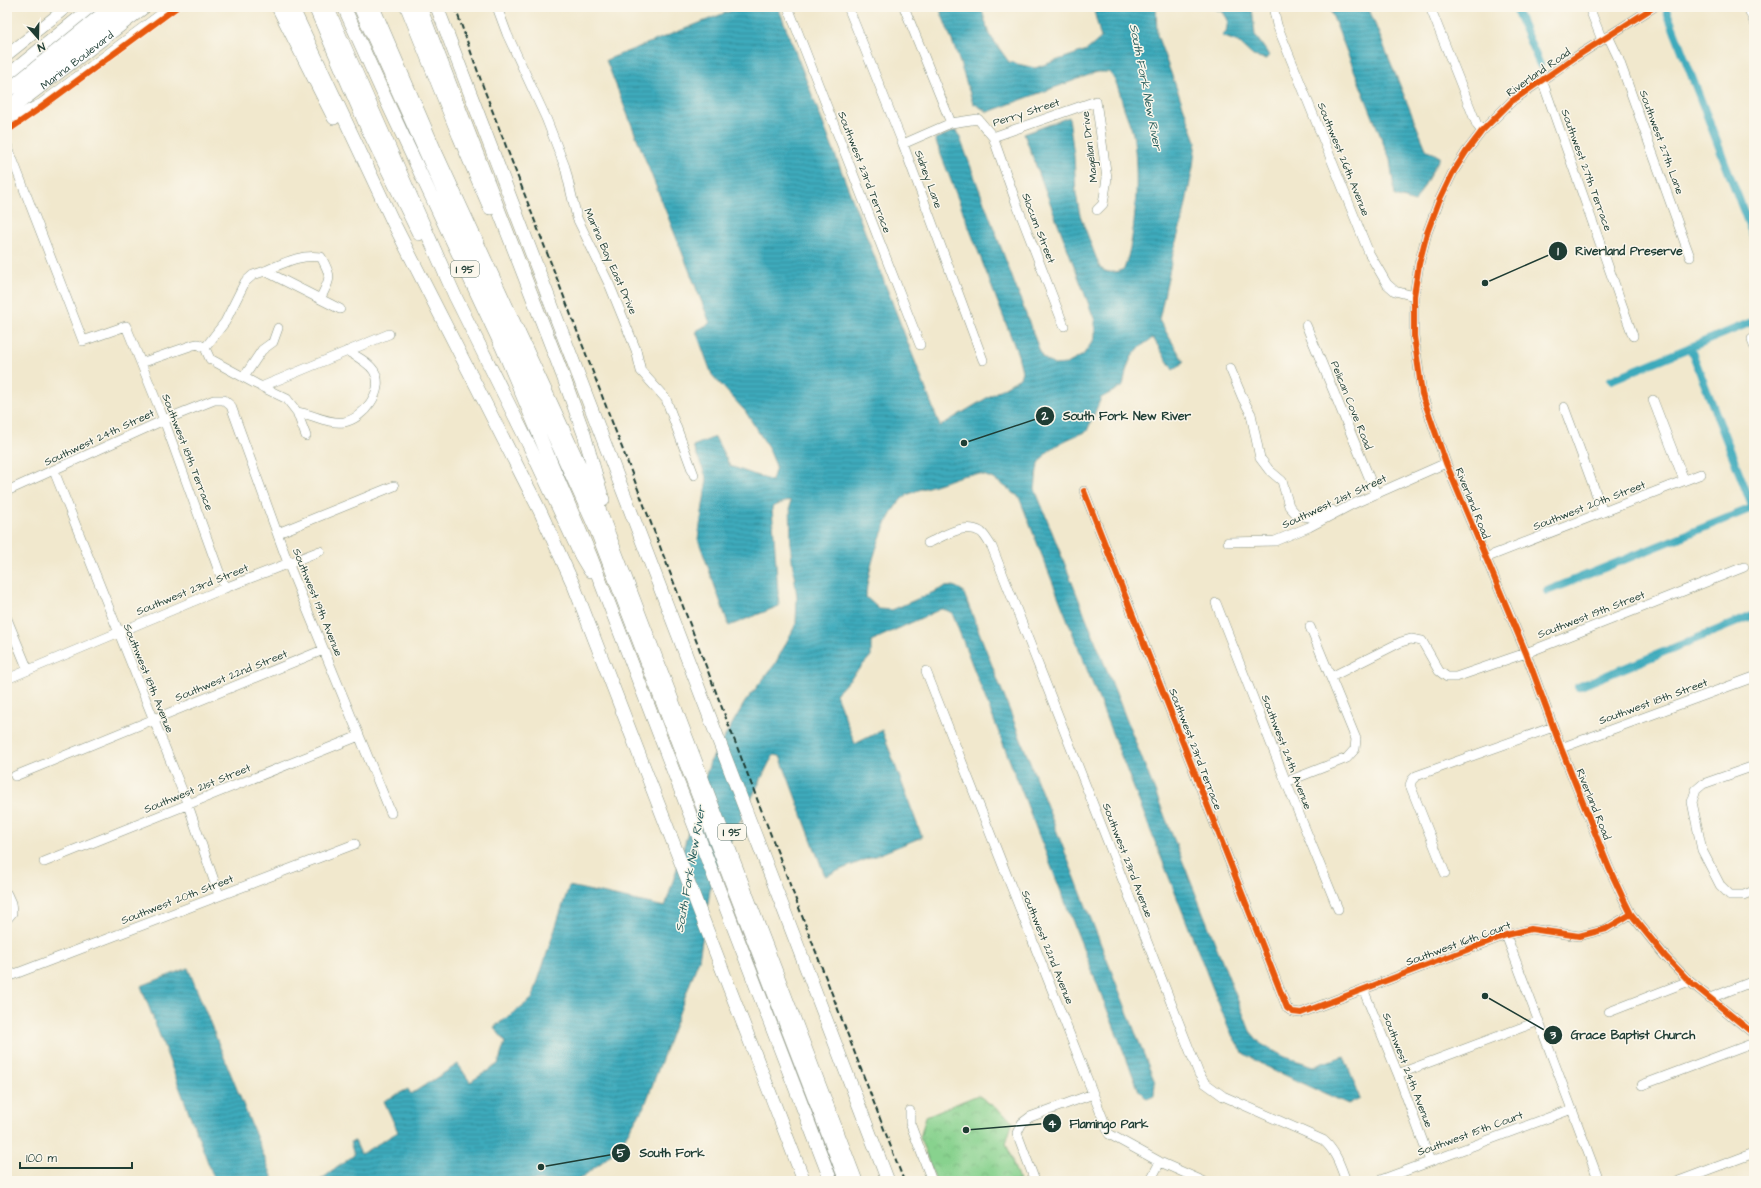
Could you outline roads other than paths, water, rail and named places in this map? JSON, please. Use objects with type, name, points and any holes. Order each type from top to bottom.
[{"type":"highway","points":[[7,91],[112,7]]},
{"type":"highway","points":[[7,110],[27,90],[131,7]]},
{"type":"highway","points":[[278,7],[370,191],[393,222]]},
{"type":"highway","points":[[292,7],[393,222],[540,511],[563,561],[596,638],[804,1181]]},
{"type":"highway","points":[[315,7],[333,52],[379,155],[427,248],[455,296]]},
{"type":"highway","points":[[327,7],[455,296],[577,536],[580,556],[606,595],[831,1181]]},
{"type":"highway","name":"I 95","points":[[344,7],[499,340],[577,536]]},
{"type":"highway","points":[[360,7],[604,526]]},
{"type":"highway","points":[[374,7],[436,153],[593,493],[711,828],[846,1181]]},
{"type":"highway","name":"I 95","points":[[383,7],[446,157],[604,503],[604,526],[847,1143],[866,1181]]},
{"type":"highway","points":[[408,7],[468,160],[535,304]]},
{"type":"highway","points":[[420,7],[478,154],[584,434],[604,503]]},
{"type":"highway","points":[[437,7],[888,1181]]},
{"type":"highway","points":[[847,1143],[856,1181]]},
{"type":"main road","points":[[7,55],[67,7]]},
{"type":"main road","name":"Marina Boulevard","points":[[7,113],[31,97],[146,7]]},
{"type":"main road","points":[[7,118],[32,109],[47,100],[172,7]]},
{"type":"main road","points":[[7,75],[87,10]]},
{"type":"street","name":"Marina Bay East Drive","points":[[497,7],[507,34],[546,118],[565,168],[577,218],[610,286],[636,350],[642,371],[666,399],[694,475]]},
{"type":"street","name":"Southwest 23rd Terrace","points":[[788,7],[920,345]]},
{"type":"street","name":"Sidney Lane","points":[[848,7],[903,144],[983,360]]},
{"type":"street","points":[[904,7],[951,123]]},
{"type":"street","points":[[1430,7],[1477,125],[1482,131]]},
{"type":"street","points":[[1589,7],[1605,38]]},
{"type":"street","name":"Riverland Road","points":[[1654,7],[1542,80],[1512,102],[1482,131],[1452,174],[1439,201],[1427,232],[1419,264],[1414,296],[1414,336],[1422,394],[1446,463],[1526,653],[1561,748],[1609,868],[1631,914],[1665,956],[1689,981],[1754,1034]]},
{"type":"street","points":[[1748,7],[1754,22]]},
{"type":"street","name":"Southwest 26th Avenue","points":[[1274,11],[1277,25],[1369,253],[1387,284],[1395,291],[1414,296]]},
{"type":"street","name":"Southwest 27th Lane","points":[[1605,38],[1618,57],[1690,257]]},
{"type":"street","name":"Southwest 27th Terrace","points":[[1542,80],[1633,336]]},
{"type":"street","name":"Perry Street","points":[[903,144],[951,123],[978,119],[993,137],[1096,101]]},
{"type":"street","name":"Magellan Drive","points":[[1096,101],[1107,178],[1104,204],[1097,210]]},
{"type":"street","name":"Slocum Street","points":[[993,137],[1017,205],[1064,326]]},
{"type":"street","name":"Southwest 18th Terrace","points":[[7,145],[83,341],[126,326],[164,420],[225,588]]},
{"type":"street","points":[[205,348],[225,322],[245,282],[253,275],[299,257],[321,257],[328,269],[330,279],[320,299]]},
{"type":"street","points":[[265,271],[340,309]]},
{"type":"street","name":"Pelican Cove Road","points":[[1306,325],[1376,494]]},
{"type":"street","points":[[244,377],[262,350],[273,342],[278,328]]},
{"type":"street","points":[[261,387],[389,334]]},
{"type":"street","points":[[141,363],[198,344],[205,348],[210,359],[261,387],[287,399],[297,412],[306,436]]},
{"type":"street","points":[[297,412],[307,413],[332,423],[352,420],[368,409],[377,383],[374,372],[365,362],[347,351]]},
{"type":"street","points":[[1230,368],[1243,399],[1252,414],[1260,458],[1269,470],[1282,481],[1289,506],[1297,516],[1309,517],[1351,505]]},
{"type":"street","name":"Southwest 24th Street","points":[[7,491],[164,420],[214,400],[224,400]]},
{"type":"street","name":"Southwest 19th Avenue","points":[[224,400],[231,406],[288,563],[391,813]]},
{"type":"street","points":[[1653,400],[1684,480]]},
{"type":"street","points":[[1564,407],[1603,512]]},
{"type":"street","name":"Southwest 21st Street","points":[[1228,542],[1275,541],[1309,527],[1351,505],[1446,463]]},
{"type":"street","name":"Southwest 18th Avenue","points":[[54,471],[188,805],[219,895]]},
{"type":"street","name":"Southwest 20th Street","points":[[1485,558],[1701,474]]},
{"type":"street","points":[[278,533],[394,486]]},
{"type":"street","name":"Southwest 23rd Terrace","points":[[1084,491],[1287,1008],[1293,1012]]},
{"type":"street","name":"Southwest 23rd Avenue","points":[[928,543],[955,530],[971,528],[982,532],[992,547],[1199,1074],[1204,1083],[1223,1096],[1323,1140],[1331,1146],[1338,1158],[1346,1181]]},
{"type":"street","name":"Southwest 23rd Street","points":[[7,679],[225,588],[320,551]]},
{"type":"street","name":"Southwest 19th Street","points":[[1331,677],[1401,642],[1411,639],[1422,641],[1439,671],[1447,677],[1456,677],[1526,653],[1744,567]]},
{"type":"street","name":"Southwest 24th Avenue","points":[[1216,603],[1286,782],[1338,909]]},
{"type":"street","points":[[7,619],[28,670]]},
{"type":"street","points":[[1286,782],[1347,758],[1355,749],[1356,740],[1310,627]]},
{"type":"street","name":"Southwest 22nd Street","points":[[15,776],[323,650]]},
{"type":"street","name":"Southwest 22nd Avenue","points":[[926,672],[1109,1134],[1160,1162],[1203,1181]]},
{"type":"street","name":"Southwest 18th Street","points":[[1561,748],[1754,677]]},
{"type":"street","points":[[1445,873],[1410,785],[1412,780],[1416,776],[1553,727]]},
{"type":"street","name":"Southwest 21st Street","points":[[44,862],[359,736]]},
{"type":"street","points":[[1754,766],[1703,784],[1696,790],[1692,802],[1702,850],[1720,885],[1730,895],[1744,895],[1754,891]]},
{"type":"street","name":"Southwest 20th Street","points":[[7,977],[355,844]]},
{"type":"street","points":[[7,894],[11,903],[12,913],[7,919]]},
{"type":"street","name":"Southwest 16th Court","points":[[1293,1012],[1301,1013],[1506,935],[1531,929],[1579,936],[1606,929],[1631,914]]},
{"type":"street","points":[[1506,935],[1540,1021],[1599,1181]]},
{"type":"street","points":[[1609,1012],[1689,981]]},
{"type":"street","points":[[1710,998],[1754,981]]},
{"type":"street","name":"Southwest 24th Avenue","points":[[1363,989],[1398,1074],[1430,1161]]},
{"type":"street","points":[[1398,1074],[1540,1021]]},
{"type":"street","points":[[1642,1085],[1754,1043]]},
{"type":"street","points":[[1035,1181],[1017,1133],[1022,1123],[1030,1117],[1093,1094]]},
{"type":"street","name":"Southwest 15th Court","points":[[1378,1181],[1572,1109]]},
{"type":"street","points":[[910,1111],[910,1123],[932,1181]]},
{"type":"street","points":[[1679,1181],[1701,1177],[1754,1153]]},
{"type":"street","points":[[1150,1181],[1160,1162]]},
{"type":"water","points":[[740,7],[778,7],[940,426],[1020,378],[1022,371],[1018,355],[935,139],[957,130],[1042,357],[1054,365],[1067,364],[1083,355],[1095,338],[1095,321],[1024,134],[1069,117],[1074,156],[1076,194],[1080,215],[1100,268],[1109,272],[1124,269],[1128,255],[1132,239],[1136,203],[1136,166],[1133,134],[1117,84],[1109,72],[1097,72],[988,112],[973,103],[957,54],[939,7],[981,7],[989,34],[1009,62],[1035,68],[1087,50],[1101,38],[1093,7],[1156,7],[1157,35],[1196,141],[1193,167],[1184,213],[1173,254],[1159,320],[1184,362],[1173,370],[1153,338],[1139,348],[1131,358],[1123,386],[1101,398],[1087,431],[1057,445],[1044,456],[1037,470],[1035,489],[1250,1031],[1261,1044],[1285,1057],[1314,1066],[1344,1056],[1360,1098],[1348,1104],[1263,1065],[1243,1053],[1230,1032],[1019,497],[995,480],[986,476],[970,474],[916,491],[907,495],[899,502],[885,526],[873,558],[869,573],[866,597],[879,609],[892,610],[945,587],[954,586],[963,591],[1155,1083],[1154,1096],[1147,1099],[1139,1091],[952,613],[941,609],[871,641],[871,656],[836,694],[855,744],[882,730],[922,837],[825,876],[780,756],[774,755],[712,878],[699,959],[645,1105],[623,1140],[606,1159],[577,1181],[319,1181],[354,1155],[350,1142],[355,1141],[361,1154],[398,1132],[384,1101],[408,1089],[411,1094],[458,1064],[470,1082],[498,1064],[505,1042],[494,1027],[532,999],[569,886],[665,907],[710,762],[745,702],[775,664],[796,624],[797,597],[791,552],[790,500],[772,507],[779,606],[729,626],[698,539],[707,479],[693,446],[715,437],[730,466],[772,481],[776,466],[768,447],[745,411],[712,375],[696,331],[710,323],[606,60]]},
{"type":"water","points":[[1209,7],[1252,7],[1255,35],[1269,55],[1266,59],[1253,56],[1238,42],[1222,36],[1226,32],[1228,20],[1223,12]]},
{"type":"water","points":[[1329,7],[1368,7],[1426,149],[1440,157],[1415,202],[1395,196],[1390,160]]},
{"type":"water","points":[[188,968],[274,1181],[215,1181],[141,986]]},
{"type":"waterway","points":[[1515,7],[1540,65]]},
{"type":"waterway","points":[[1667,12],[1754,238]]},
{"type":"waterway","points":[[1611,380],[1754,321]]},
{"type":"waterway","points":[[1690,347],[1754,511]]},
{"type":"waterway","points":[[1547,591],[1752,508]]},
{"type":"waterway","points":[[1578,687],[1754,615]]},
{"type":"railway","points":[[455,7],[484,89],[904,1181]]},
{"type":"place","name":"Riverland Preserve","points":[[1485,283]]},
{"type":"place","name":"South Fork New River","points":[[964,443]]},
{"type":"place","name":"Grace Baptist Church","points":[[1485,996]]},
{"type":"place","name":"Flamingo Park","points":[[966,1130]]},
{"type":"place","name":"South Fork","points":[[541,1167]]}]
